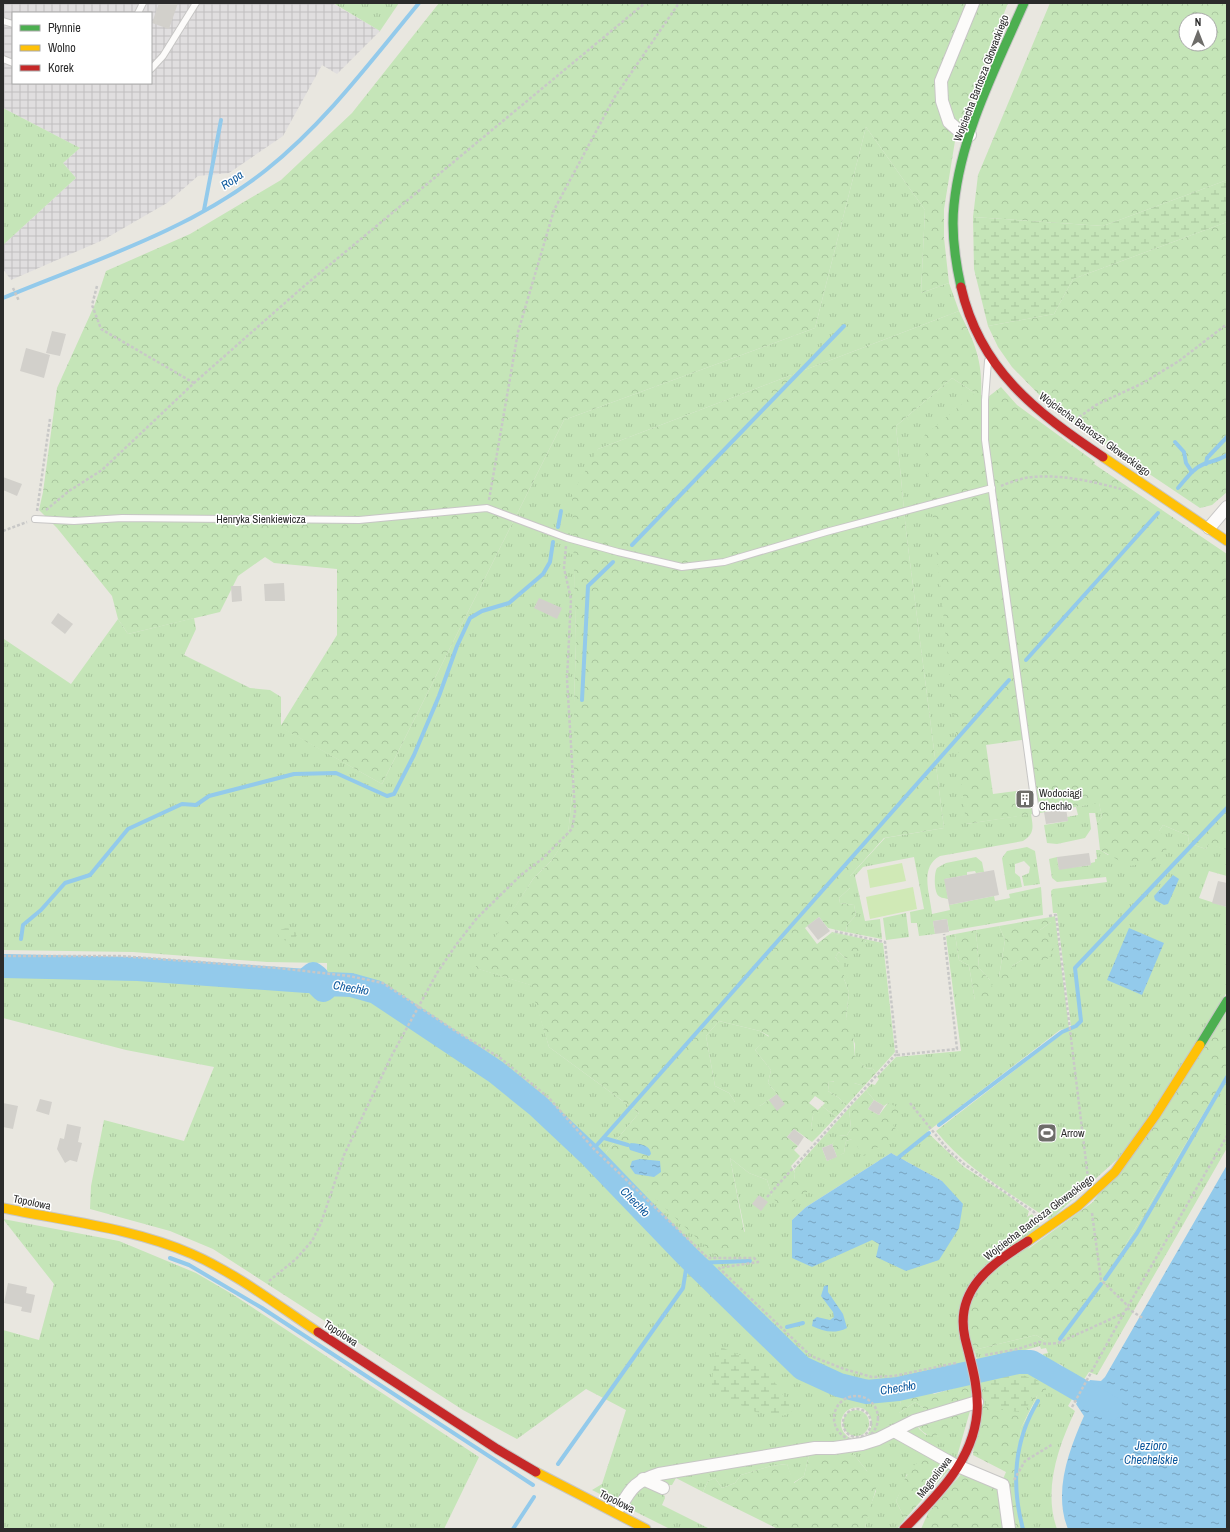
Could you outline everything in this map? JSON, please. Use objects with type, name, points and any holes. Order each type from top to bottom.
[{"type":"street","points":[[970,134],[958,130],[949,122],[942,101],[940,82],[972,3]]},
{"type":"street","name":"Wojciecha Bartosza Głowackiego","points":[[1024,3],[970,134],[958,179],[953,211],[953,238],[959,280],[964,298],[989,354],[1004,377],[1022,397],[1048,418],[1104,458],[1227,540]]},
{"type":"street","points":[[1209,528],[1227,507]]},
{"type":"street","name":"Wojciecha Bartosza Głowackiego","points":[[972,1362],[963,1334],[963,1316],[966,1300],[972,1289],[980,1278],[1000,1260],[1044,1230],[1090,1195],[1111,1176],[1126,1158],[1166,1100],[1227,1001]]},
{"type":"street","name":"Topolowa","points":[[3,1208],[90,1226],[166,1245],[205,1260],[497,1449],[556,1484],[646,1529]]},
{"type":"street","name":"Magnoliowa","points":[[904,1529],[942,1489],[960,1466],[971,1445],[977,1402],[976,1380],[972,1362]]},
{"type":"street","points":[[621,1506],[634,1484],[643,1479],[673,1471],[815,1448],[851,1447],[878,1439],[914,1420],[977,1402]]},
{"type":"street","points":[[894,1431],[960,1466],[1003,1485],[1009,1529]]},
{"type":"street","points":[[643,1479],[663,1488]]},
{"type":"lane","points":[[138,12],[143,3]]},
{"type":"lane","points":[[152,68],[163,56],[196,3]]},
{"type":"lane","points":[[989,354],[985,400],[985,440],[1036,813]]},
{"type":"lane","points":[[487,508],[567,538],[682,567],[724,562],[826,532],[992,488]]},
{"type":"lane","name":"Henryka Sienkiewicza","points":[[35,519],[74,521],[122,518],[359,520],[487,508]]},
{"type":"path","points":[[3,531],[35,519],[69,491],[102,470],[194,383],[303,287],[645,3]]},
{"type":"path","points":[[487,508],[518,332],[554,210],[614,98],[679,3]]},
{"type":"path","points":[[96,286],[92,305],[101,329],[194,383]]},
{"type":"path","points":[[13,288],[19,301]]},
{"type":"path","points":[[1070,423],[1096,405],[1143,383],[1179,361],[1227,324]]},
{"type":"path","points":[[35,519],[41,492],[50,419]]},
{"type":"path","points":[[992,488],[1025,478],[1045,478],[1091,481],[1124,490]]},
{"type":"path","points":[[256,1292],[296,1259],[312,1241],[321,1223],[344,1155],[392,1055],[437,973],[456,945],[477,918],[521,875],[542,859],[572,829],[574,812],[568,679],[571,599],[564,568],[567,538]]},
{"type":"path","points":[[1049,916],[1056,915],[1101,1280],[1127,1307],[1144,1319]]},
{"type":"path","points":[[833,931],[885,942],[897,1055]]},
{"type":"path","points":[[767,1197],[895,1056],[957,1050],[944,934]]},
{"type":"path","points":[[3,956],[121,956],[278,968],[349,976],[383,983],[420,1006],[425,1012],[499,1057],[549,1098],[594,1149],[708,1258],[754,1258],[758,1262],[719,1268],[811,1356],[844,1369],[872,1377],[894,1376],[954,1363],[972,1362],[980,1356],[1039,1342],[1046,1344],[1058,1343],[1124,1313]]},
{"type":"path","points":[[910,1103],[948,1150],[964,1164],[1034,1212]]},
{"type":"path","points":[[1072,1407],[1127,1307],[1227,1136]]},
{"type":"path","points":[[851,1441],[837,1430],[834,1415],[840,1402],[853,1395],[866,1397],[876,1410],[876,1426],[869,1437]]},
{"type":"path","points":[[857,1409],[866,1412],[871,1424],[867,1434],[856,1437],[846,1433],[842,1425],[844,1415],[857,1409]]},
{"type":"path","points":[[1003,1485],[1016,1479],[1025,1461],[1053,1444]]},
{"type":"shaded area","points":[[3,3],[332,3],[380,31],[337,74],[322,65],[283,136],[229,173],[198,176],[167,203],[103,240],[11,280],[3,269],[3,245],[76,178],[63,163],[80,148],[3,108]]},
{"type":"green space","points":[[333,3],[399,3],[380,31]]},
{"type":"green space","points":[[439,3],[1008,3],[955,141],[944,209],[944,238],[949,283],[921,293],[925,210],[866,127],[815,328],[564,420],[382,784],[280,727],[337,635],[337,569],[274,563],[265,557],[238,576],[220,612],[128,634],[118,619],[112,596],[57,528],[39,510],[43,492],[57,388],[95,304],[106,271],[190,234],[281,180],[352,113]]},
{"type":"green space","points":[[1050,3],[1227,3],[1227,180],[1103,226],[973,217],[978,175]]},
{"type":"green space","points":[[3,108],[80,148],[63,163],[76,178],[3,245]]},
{"type":"green space","points":[[866,127],[925,210],[921,293],[949,283],[959,311],[598,449],[574,549],[576,642],[574,775],[568,835],[552,860],[533,879],[476,968],[531,985],[549,1047],[639,1113],[606,1152],[745,1232],[730,1158],[749,1173],[767,1180],[772,1196],[794,1180],[794,1170],[849,1108],[851,1129],[847,1135],[839,1136],[832,1144],[822,1148],[827,1161],[844,1153],[846,1141],[893,1125],[888,1103],[884,1106],[874,1100],[866,1090],[871,1084],[875,1085],[879,1079],[877,1077],[896,1057],[961,1051],[946,936],[955,934],[959,960],[969,966],[975,1000],[990,980],[979,968],[976,930],[999,926],[1005,940],[999,977],[1012,976],[1012,966],[1022,960],[1040,934],[1040,930],[1051,922],[1051,917],[1055,916],[1069,1028],[1060,1030],[927,1132],[964,1167],[1029,1211],[1027,1217],[1032,1214],[1040,1227],[968,1363],[926,1372],[927,1377],[890,1388],[862,1387],[840,1382],[818,1372],[799,1360],[532,1095],[505,1072],[379,989],[359,983],[327,979],[327,963],[267,962],[133,952],[3,950],[4,639],[71,684],[118,619],[128,634],[194,618],[196,629],[184,655],[250,688],[270,690],[281,697],[281,727],[382,784],[564,420],[815,328]],"holes":[[[891,1153],[942,1181],[879,1244],[872,1239],[792,1220],[806,1207]]]},
{"type":"green space","points":[[1227,180],[1227,222],[1073,279],[1054,314],[988,326],[974,269],[973,217],[1103,226]]},
{"type":"green space","points":[[1227,222],[1227,492],[1212,505],[1200,508],[1054,410],[1012,367],[998,347],[988,326],[1054,314],[1073,279]]},
{"type":"green space","points":[[959,311],[973,342],[979,361],[981,371],[981,395],[988,397],[1001,387],[1017,405],[1095,462],[1094,464],[1227,554],[1227,850],[1208,844],[1206,849],[1188,843],[1189,836],[1163,825],[1159,831],[1169,842],[1165,853],[1148,863],[1129,866],[1100,850],[1097,823],[1102,817],[1099,803],[1040,813],[1029,739],[986,745],[993,794],[1024,790],[1025,792],[1021,793],[1022,806],[1032,804],[1033,814],[966,824],[924,436],[975,393],[952,378],[896,426],[906,531],[944,828],[884,838],[850,876],[850,888],[839,898],[840,903],[854,905],[856,915],[847,925],[846,932],[828,928],[819,917],[805,928],[817,944],[831,933],[866,940],[861,949],[846,959],[839,952],[835,957],[839,962],[844,962],[844,979],[849,992],[846,1019],[852,1025],[855,1057],[866,1068],[873,1069],[876,1073],[864,1086],[854,1083],[845,1090],[835,1087],[834,1081],[829,1081],[828,1091],[839,1098],[846,1106],[836,1117],[822,1106],[825,1103],[815,1096],[809,1103],[819,1111],[813,1115],[811,1128],[821,1133],[812,1142],[794,1129],[787,1137],[798,1146],[794,1150],[800,1156],[791,1166],[795,1173],[794,1180],[807,1183],[807,1192],[781,1209],[772,1196],[767,1180],[749,1173],[730,1158],[746,1241],[721,1261],[606,1152],[639,1113],[549,1047],[530,985],[475,968],[533,879],[552,860],[568,834],[574,775],[576,642],[572,494],[598,449]],"holes":[[[719,1021],[760,1031],[769,1036],[755,1050],[771,1070],[768,1083],[777,1094],[760,1106],[747,1097],[735,1102],[729,1093],[715,1086],[706,1036]]]},
{"type":"green space","points":[[952,378],[975,393],[966,824],[1031,814],[1033,826],[1030,836],[1023,841],[940,856],[934,861],[930,867],[927,882],[932,914],[950,910],[949,905],[994,896],[995,901],[1010,898],[1009,894],[1041,887],[1043,915],[949,931],[947,919],[933,921],[935,934],[919,936],[917,923],[911,923],[910,912],[924,909],[914,857],[863,867],[855,876],[865,921],[880,919],[882,939],[846,932],[847,925],[856,915],[854,905],[840,903],[839,898],[850,888],[850,876],[885,838],[944,828],[906,531],[896,426]]},
{"type":"green space","points":[[1099,802],[1102,817],[1097,823],[1095,813],[1089,813],[1091,829],[1085,838],[1057,844],[1047,843],[1044,825],[1068,821],[1067,817],[1078,815],[1076,807]]},
{"type":"green space","points":[[1163,825],[1189,836],[1188,843],[1206,849],[1208,843],[1227,850],[1227,876],[1209,871],[1199,898],[1227,907],[1227,992],[1162,1097],[1123,1154],[1050,1220],[989,1180],[948,1145],[936,1131],[1071,1027],[1057,913],[1053,913],[1051,891],[1053,889],[1107,882],[1106,877],[1057,882],[1052,878],[1049,859],[1057,857],[1059,869],[1091,865],[1091,863],[1095,862],[1095,859],[1097,859],[1096,850],[1100,850],[1108,855],[1159,831]]},
{"type":"green space","points":[[1027,847],[1035,851],[1040,884],[1024,886],[1022,876],[1029,873],[1030,867],[1024,861],[1015,864],[1015,873],[1020,877],[1022,887],[1007,890],[1002,858],[1007,851]]},
{"type":"green space","points":[[976,857],[982,862],[984,872],[967,872],[967,875],[945,879],[948,899],[942,898],[938,895],[935,888],[935,873],[937,868],[946,863]]},
{"type":"green space","points":[[902,863],[906,881],[870,888],[867,870]]},
{"type":"green space","points":[[913,887],[917,909],[870,919],[866,897]]},
{"type":"green space","points":[[906,913],[909,937],[886,940],[883,918]]},
{"type":"green space","points":[[1051,917],[1051,922],[1040,930],[1040,934],[1048,934],[1054,947],[1049,958],[1031,966],[1022,960],[1012,966],[1012,976],[1005,984],[999,977],[1005,940],[999,926]]},
{"type":"green space","points":[[287,928],[294,930],[297,935],[294,940],[286,941],[278,936],[279,930]]},
{"type":"green space","points":[[976,930],[979,968],[990,980],[993,989],[984,1004],[975,1000],[969,966],[959,960],[955,934]]},
{"type":"green space","points":[[831,933],[883,943],[895,1052],[876,1073],[873,1069],[866,1068],[855,1058],[855,1044],[846,1019],[849,992],[844,979],[844,962],[839,962],[835,957],[839,952],[846,959],[866,941]]},
{"type":"green space","points":[[3,972],[122,974],[350,989],[376,996],[402,1012],[508,1089],[580,1156],[792,1365],[830,1386],[842,1390],[882,1395],[898,1394],[901,1404],[899,1413],[915,1402],[930,1413],[871,1438],[868,1434],[872,1421],[867,1412],[864,1409],[850,1409],[845,1412],[841,1423],[842,1429],[846,1435],[852,1439],[851,1443],[653,1471],[616,1502],[592,1490],[602,1484],[626,1410],[586,1389],[517,1439],[463,1410],[213,1249],[170,1231],[90,1209],[91,1186],[104,1120],[184,1141],[214,1067],[126,1050],[3,1018]]},
{"type":"green space","points":[[1227,1012],[1227,1074],[1123,1249],[1103,1275],[1060,1339],[1046,1341],[1036,1335],[974,1350],[969,1318],[972,1305],[983,1286],[1002,1268],[1093,1202]]},
{"type":"green space","points":[[719,1021],[760,1031],[769,1037],[755,1050],[771,1070],[768,1083],[777,1094],[760,1106],[735,1102],[729,1093],[715,1086],[706,1036]]},
{"type":"green space","points":[[1227,1074],[1227,1148],[1097,1375],[1089,1372],[1081,1384],[1073,1380],[1062,1365],[1044,1359],[1043,1354],[1048,1353],[1046,1348],[1041,1349],[1040,1346],[978,1363],[974,1350],[1036,1335],[1046,1341],[1123,1249]]},
{"type":"green space","points":[[829,1081],[854,1083],[864,1086],[846,1106],[839,1098],[828,1091]]},
{"type":"green space","points":[[866,1090],[874,1100],[868,1109],[879,1115],[888,1103],[897,1107],[900,1119],[893,1125],[897,1131],[895,1136],[864,1156],[852,1139],[846,1141],[844,1153],[837,1157],[832,1144],[838,1136],[847,1135],[851,1129],[849,1108]]},
{"type":"green space","points":[[822,1106],[836,1117],[820,1134],[811,1128],[813,1115]]},
{"type":"green space","points":[[3,1219],[119,1241],[196,1273],[232,1294],[479,1457],[444,1529],[3,1529],[3,1330],[39,1340],[54,1284]]},
{"type":"green space","points":[[716,1345],[763,1365],[793,1410],[785,1416],[756,1412],[711,1392]]},
{"type":"green space","points":[[1010,1371],[1027,1373],[1038,1377],[1043,1381],[1046,1390],[1037,1396],[1021,1428],[1015,1482],[1003,1479],[1006,1472],[973,1455],[980,1377]]},
{"type":"green space","points":[[1018,1373],[1040,1382],[1024,1413],[985,1406],[983,1378]]},
{"type":"green space","points":[[1044,1381],[1050,1386],[1075,1394],[1068,1406],[1075,1411],[1058,1454],[1052,1484],[1053,1514],[1057,1529],[1020,1529],[1003,1479],[1015,1481],[1021,1428]]},
{"type":"green space","points":[[972,1383],[971,1399],[930,1413],[915,1402],[899,1413],[897,1410],[901,1404],[898,1394],[927,1387],[929,1391],[934,1394]]},
{"type":"green space","points":[[962,1409],[970,1411],[956,1460],[903,1430],[917,1423],[919,1429],[926,1435]]},
{"type":"green space","points":[[962,1409],[963,1415],[960,1420],[933,1437],[923,1432],[917,1423]]},
{"type":"green space","points":[[856,1410],[865,1414],[869,1423],[865,1432],[856,1436],[847,1432],[843,1423],[847,1414]]},
{"type":"green space","points":[[893,1437],[935,1457],[906,1475],[905,1482],[896,1501],[905,1519],[897,1529],[865,1529],[867,1514],[876,1491],[867,1471],[851,1451]]},
{"type":"green space","points":[[810,1451],[804,1476],[793,1483],[787,1464],[771,1466],[741,1475],[735,1483],[722,1488],[715,1478],[708,1481],[703,1492],[676,1478],[672,1485],[669,1485],[653,1478]]},
{"type":"green space","points":[[810,1451],[851,1451],[867,1471],[878,1476],[865,1529],[778,1529],[703,1492],[708,1481],[715,1478],[722,1488],[735,1483],[741,1475],[771,1466],[787,1464],[794,1483],[804,1476]]},
{"type":"green space","points":[[935,1457],[952,1466],[905,1519],[896,1501],[907,1475],[917,1463]]},
{"type":"green space","points":[[963,1472],[1015,1499],[1020,1529],[921,1529],[928,1513]]},
{"type":"green space","points":[[641,1484],[664,1495],[665,1498],[662,1505],[710,1529],[670,1529],[624,1506]]},
{"type":"water","points":[[1173,875],[1179,879],[1168,904],[1164,905],[1155,900],[1154,896]]},
{"type":"water","points":[[1129,928],[1164,943],[1142,995],[1107,980]]},
{"type":"water","points":[[631,1143],[646,1146],[649,1148],[651,1154],[649,1156],[630,1150],[628,1145]]},
{"type":"water","points":[[891,1153],[942,1181],[963,1204],[959,1228],[939,1260],[906,1271],[876,1257],[879,1244],[872,1240],[812,1267],[792,1258],[792,1220],[806,1207]]},
{"type":"water","points":[[640,1159],[660,1161],[661,1172],[654,1177],[635,1174],[630,1167],[632,1161]]},
{"type":"water","name":"Jezioro Chechelskie","points":[[1227,1165],[1227,1529],[1068,1529],[1062,1501],[1065,1471],[1068,1457],[1084,1416],[1076,1404],[1090,1380],[1101,1381],[1105,1377]]},
{"type":"water","points":[[828,1285],[828,1292],[843,1314],[847,1328],[843,1330],[830,1332],[812,1326],[813,1320],[817,1317],[830,1320],[834,1317],[833,1312],[821,1296],[824,1286]]},
{"type":"building","points":[[159,3],[178,3],[169,29],[152,23]]},
{"type":"building","points":[[52,331],[66,334],[60,356],[46,353]]},
{"type":"building","points":[[26,348],[50,355],[44,378],[20,371]]},
{"type":"building","points":[[3,477],[22,484],[17,496],[3,490]]},
{"type":"building","points":[[284,583],[285,601],[265,601],[264,584]]},
{"type":"building","points":[[231,586],[241,586],[242,601],[232,602]]},
{"type":"building","points":[[539,598],[562,608],[557,619],[534,608]]},
{"type":"building","points":[[58,613],[73,624],[65,634],[51,623]]},
{"type":"building","points":[[1066,808],[1068,821],[1046,824],[1044,812]]},
{"type":"building","points":[[1089,853],[1091,865],[1059,870],[1057,857]]},
{"type":"building","points":[[994,870],[999,895],[949,905],[944,879]]},
{"type":"building","points":[[1218,881],[1227,883],[1227,907],[1212,903]]},
{"type":"building","points":[[819,917],[830,931],[818,940],[807,926]]},
{"type":"building","points":[[947,919],[949,932],[935,934],[933,921]]},
{"type":"building","points":[[777,1094],[785,1104],[777,1111],[769,1100]]},
{"type":"building","points":[[40,1099],[52,1102],[49,1115],[36,1111]]},
{"type":"building","points":[[874,1100],[884,1106],[879,1115],[868,1109]]},
{"type":"building","points":[[3,1103],[18,1106],[13,1129],[3,1127]]},
{"type":"building","points":[[67,1124],[81,1127],[78,1142],[82,1143],[77,1162],[70,1160],[65,1163],[57,1149],[60,1138],[64,1139]]},
{"type":"building","points":[[794,1129],[804,1137],[798,1146],[787,1137]]},
{"type":"building","points":[[832,1144],[837,1157],[827,1161],[822,1148]]},
{"type":"building","points":[[759,1195],[768,1202],[761,1211],[752,1204]]},
{"type":"building","points":[[8,1283],[27,1287],[26,1293],[35,1295],[31,1313],[21,1311],[22,1307],[4,1303]]},
{"type":"waterway","name":"Ropa","points":[[3,298],[139,243],[172,228],[205,211],[266,170],[288,152],[328,112],[419,3]]},
{"type":"waterway","points":[[204,210],[221,120]]},
{"type":"waterway","points":[[632,545],[844,326]]},
{"type":"waterway","points":[[1206,464],[1207,458],[1227,437]]},
{"type":"waterway","points":[[1175,442],[1184,452],[1186,463],[1192,472]]},
{"type":"waterway","points":[[1178,488],[1196,468],[1227,455]]},
{"type":"waterway","points":[[558,527],[561,511]]},
{"type":"waterway","points":[[1026,660],[1158,513]]},
{"type":"waterway","points":[[21,939],[23,925],[41,910],[65,883],[90,875],[128,829],[182,804],[196,805],[209,796],[294,774],[336,773],[387,796],[394,794],[414,755],[439,696],[457,646],[470,618],[482,611],[509,603],[543,574],[550,562],[553,542]]},
{"type":"waterway","points":[[582,700],[588,586],[613,562]]},
{"type":"waterway","points":[[589,1154],[1009,680]]},
{"type":"waterway","points":[[939,1125],[1062,1032],[1076,1026],[1081,1021],[1075,968],[1227,808]]},
{"type":"waterway","name":"Chechło","points":[[3,966],[138,969],[307,981],[313,974],[317,977],[318,985],[323,990],[327,984],[351,985],[376,992],[496,1072],[538,1106],[589,1154],[688,1257],[802,1368],[839,1385],[867,1392],[898,1389],[1018,1362],[1031,1362],[1111,1408]]},
{"type":"waterway","points":[[1105,1279],[1137,1233],[1227,1077]]},
{"type":"waterway","points":[[899,1157],[929,1133]]},
{"type":"waterway","points":[[604,1138],[628,1145]]},
{"type":"waterway","points":[[558,1464],[683,1288],[688,1257]]},
{"type":"waterway","points":[[170,1258],[189,1265],[262,1308],[533,1485]]},
{"type":"waterway","points":[[694,1263],[750,1261]]},
{"type":"waterway","points":[[1060,1339],[1101,1284]]},
{"type":"waterway","points":[[787,1327],[803,1323]]},
{"type":"waterway","points":[[767,1333],[777,1330]]},
{"type":"waterway","points":[[1023,1529],[1017,1496],[1017,1463],[1024,1431],[1038,1401]]},
{"type":"waterway","points":[[513,1529],[534,1497]]},
{"type":"traffic: fast","points":[[961,287],[953,236],[953,215],[958,179],[964,152],[981,101],[1024,3]]},
{"type":"traffic: fast","points":[[1200,1045],[1227,1001]]},
{"type":"traffic: slow","points":[[1103,457],[1227,541]]},
{"type":"traffic: slow","points":[[1028,1241],[1078,1206],[1115,1172],[1155,1116],[1200,1045]]},
{"type":"traffic: slow","points":[[3,1208],[123,1231],[169,1245],[192,1254],[209,1262],[256,1290],[318,1332]]},
{"type":"traffic: slow","points":[[536,1472],[646,1529]]},
{"type":"traffic: jam","points":[[961,287],[970,316],[982,342],[997,365],[1014,386],[1055,423],[1103,457]]},
{"type":"traffic: jam","points":[[904,1529],[940,1491],[951,1477],[961,1462],[974,1430],[977,1413],[977,1394],[965,1338],[963,1321],[965,1305],[971,1292],[989,1269],[1028,1241]]},
{"type":"traffic: jam","points":[[318,1332],[497,1449],[536,1472]]},
{"type":"place","name":"Wodociągi Chechło","points":[[1025,799]]},
{"type":"place","name":"Arrow","points":[[1047,1133]]}]
